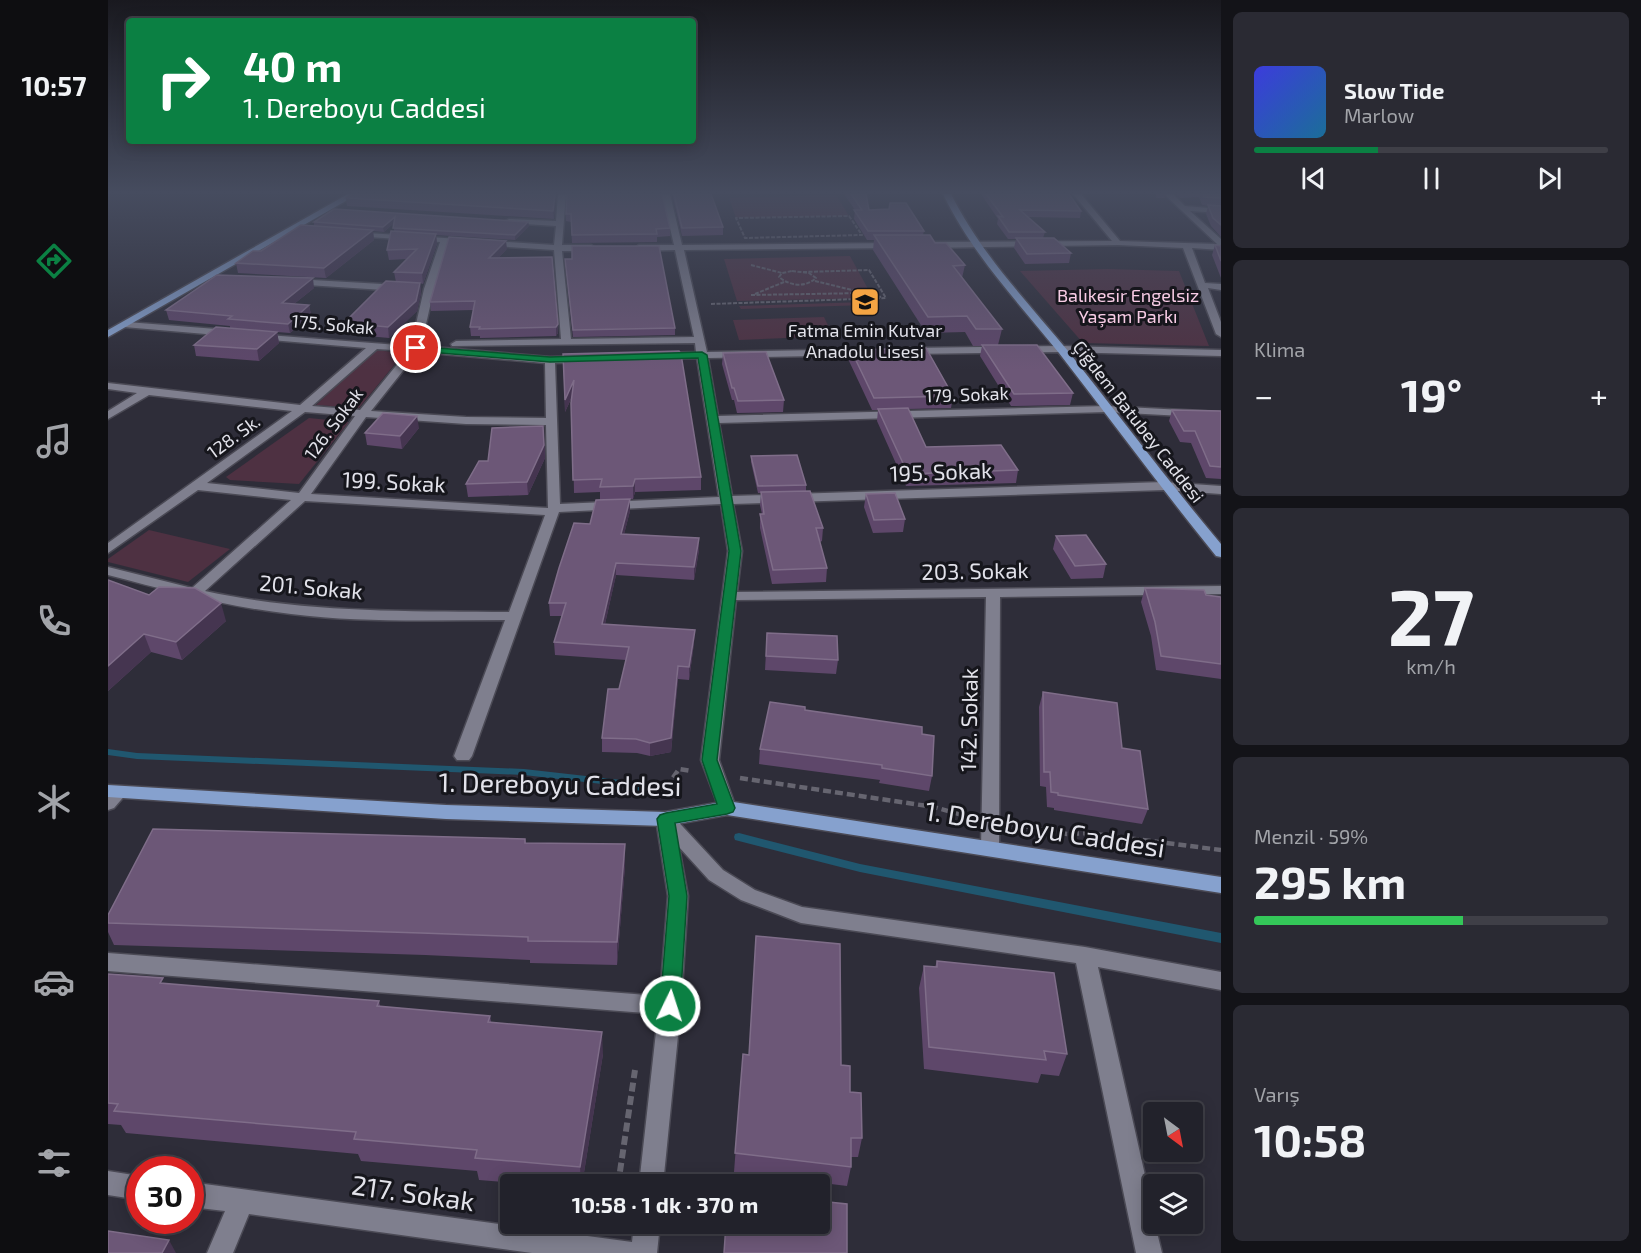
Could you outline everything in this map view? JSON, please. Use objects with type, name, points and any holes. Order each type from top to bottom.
[{"type":"main road","points":[[108,334],[255,252]]},
{"type":"main road","name":"Çiğdem Batubey Caddesi","points":[[984,252],[1061,349],[1164,486],[1221,553]]},
{"type":"main road","name":"1. Dereboyu Caddesi","points":[[111,796],[446,812],[659,812],[727,808],[1221,885]]},
{"type":"street","name":"126. Sokak","points":[[194,593],[302,497],[363,413],[416,348],[423,289],[439,252]]},
{"type":"street","points":[[558,252],[566,343]]},
{"type":"street","points":[[680,252],[693,305],[735,551],[710,760],[727,808]]},
{"type":"street","points":[[1189,252],[1221,334]]},
{"type":"street","points":[[211,278],[222,278]]},
{"type":"street","points":[[280,281],[406,288]]},
{"type":"street","points":[[1202,285],[1221,287]]},
{"type":"street","name":"175. Sokak","points":[[127,325],[550,360],[597,358]]},
{"type":"street","points":[[416,348],[457,344],[699,340]]},
{"type":"street","name":"128. Sk.","points":[[108,549],[302,409],[374,346]]},
{"type":"street","points":[[900,351],[1061,349],[1221,352]]},
{"type":"street","points":[[655,356],[876,352]]},
{"type":"street","points":[[463,756],[553,510],[550,360]]},
{"type":"street","points":[[108,386],[302,409],[502,423],[552,421]]},
{"type":"street","points":[[108,416],[146,392]]},
{"type":"street","name":"179. Sokak","points":[[713,420],[1107,409],[1221,415]]},
{"type":"street","name":"199. Sokak","points":[[198,486],[302,497],[553,510]]},
{"type":"street","name":"195. Sokak","points":[[553,510],[727,500],[1164,486],[1221,490]]},
{"type":"street","name":"201. Sokak","points":[[108,572],[194,593],[291,610],[357,614],[514,616]]},
{"type":"street","name":"203. Sokak","points":[[729,596],[1221,590]]},
{"type":"street","name":"142. Sokak","points":[[990,848],[993,592]]},
{"type":"street","points":[[659,812],[716,875],[748,895],[801,915],[1085,956],[1221,981]]},
{"type":"street","points":[[652,1174],[670,1006],[678,896],[659,812]]},
{"type":"street","points":[[1085,956],[1149,1253]]},
{"type":"street","points":[[108,962],[670,1006]]},
{"type":"street","points":[[108,1183],[126,1186]]},
{"type":"street","name":"217. Sokak","points":[[204,1196],[627,1253]]},
{"type":"street","points":[[220,1253],[242,1201]]},
{"type":"street","points":[[644,1253],[646,1234]]},
{"type":"path","points":[[741,263],[782,273],[869,270],[887,298]]},
{"type":"path","points":[[804,272],[816,276],[814,281]]},
{"type":"path","points":[[782,273],[779,277],[785,282]]},
{"type":"path","points":[[866,293],[751,295],[785,282],[801,284],[814,281],[866,293],[887,298]]},
{"type":"path","points":[[693,305],[887,298]]},
{"type":"path","points":[[659,812],[679,769]]},
{"type":"path","points":[[757,781],[934,807],[972,818]]},
{"type":"path","points":[[1030,827],[1067,834],[1087,833],[1221,850]]},
{"type":"green space","points":[[850,256],[873,298],[737,301],[724,259]]},
{"type":"green space","name":"Balıkesir Engelsiz Yaşam Parkı","points":[[1108,269],[1179,271],[1209,346],[1083,343],[1020,271]]},
{"type":"green space","points":[[866,302],[868,305],[741,309],[739,306]]},
{"type":"green space","points":[[824,317],[833,336],[739,340],[733,320]]},
{"type":"green space","points":[[375,350],[404,353],[359,408],[316,405]]},
{"type":"green space","points":[[309,418],[349,422],[299,484],[230,480],[226,477]]},
{"type":"green space","points":[[149,530],[230,549],[188,582],[108,562],[108,559]]},
{"type":"building","points":[[251,252],[344,252],[324,268],[236,263]]},
{"type":"building","points":[[414,252],[429,252],[422,273],[394,272]]},
{"type":"building","points":[[444,252],[495,252],[489,258],[552,257],[558,324],[556,327],[479,329],[480,327],[470,327],[475,301],[430,302]]},
{"type":"building","points":[[572,252],[660,252],[675,328],[573,330],[565,259],[572,259]]},
{"type":"building","points":[[886,252],[954,252],[965,265],[953,266],[1002,329],[976,329],[967,316],[928,317]]},
{"type":"building","points":[[1026,252],[1071,253],[1027,254]]},
{"type":"building","points":[[217,275],[313,278],[282,303],[309,305],[288,324],[228,319],[232,316],[166,310]]},
{"type":"building","points":[[386,281],[420,283],[416,301],[388,327],[344,323]]},
{"type":"building","points":[[216,327],[277,332],[257,349],[194,345]]},
{"type":"building","points":[[982,345],[1037,345],[1073,393],[1014,394]]},
{"type":"building","points":[[926,348],[953,396],[874,398],[851,350]]},
{"type":"building","points":[[679,351],[701,477],[635,479],[633,486],[600,487],[602,479],[573,480],[571,403],[574,380],[565,400],[563,354]]},
{"type":"building","points":[[766,352],[784,400],[738,401],[734,388],[732,388],[723,353]]},
{"type":"building","points":[[908,408],[926,447],[1001,445],[1018,470],[908,474],[878,409]]},
{"type":"building","points":[[1172,410],[1221,411],[1221,467],[1210,466],[1195,431],[1184,431]]},
{"type":"building","points":[[383,413],[417,416],[400,436],[365,433]]},
{"type":"building","points":[[543,426],[544,445],[527,482],[466,484],[479,461],[488,461],[492,428]]},
{"type":"building","points":[[797,455],[806,485],[758,486],[751,456]]},
{"type":"building","points":[[810,491],[823,528],[816,528],[827,568],[773,570],[760,514],[764,514],[761,492]]},
{"type":"building","points":[[895,493],[905,519],[874,520],[866,494]]},
{"type":"building","points":[[630,499],[621,534],[699,538],[694,567],[616,563],[602,624],[695,630],[689,667],[678,666],[671,738],[650,743],[636,739],[602,738],[608,689],[619,689],[629,647],[554,642],[566,603],[549,603],[574,523],[590,524],[596,500]]},
{"type":"building","points":[[1086,535],[1106,564],[1075,566],[1056,536]]},
{"type":"building","points":[[108,580],[149,595],[159,587],[195,588],[221,603],[176,642],[144,634],[108,666]]},
{"type":"building","points":[[1145,588],[1204,590],[1206,595],[1221,597],[1221,664],[1161,656],[1155,622]]},
{"type":"building","points":[[767,633],[837,636],[838,660],[766,656]]},
{"type":"building","points":[[1043,692],[1117,703],[1122,748],[1140,751],[1148,809],[1051,792],[1050,772],[1044,772]]},
{"type":"building","points":[[770,702],[805,707],[805,710],[922,727],[922,734],[934,736],[932,776],[882,768],[882,765],[760,749]]},
{"type":"building","points":[[153,829],[525,839],[525,843],[625,844],[617,942],[528,941],[528,937],[108,923],[108,915]]},
{"type":"building","points":[[756,936],[840,944],[841,1065],[850,1066],[850,1092],[861,1093],[862,1138],[851,1138],[851,1167],[735,1153],[743,1054],[749,1055]]},
{"type":"building","points":[[937,961],[1054,973],[1067,1054],[1044,1051],[1046,1060],[929,1047],[924,966],[937,967]]},
{"type":"building","points":[[108,974],[163,978],[160,983],[379,1001],[377,1006],[490,1016],[488,1022],[602,1032],[580,1167],[475,1158],[477,1150],[354,1139],[356,1132],[114,1111],[118,1104],[108,1103]]},
{"type":"building","points":[[830,1202],[847,1204],[847,1253],[724,1253],[725,1234],[830,1234]]},
{"type":"building","points":[[108,1231],[169,1240],[162,1253],[108,1253]]},
{"type":"waterway","points":[[108,752],[137,756],[524,772],[630,784],[640,789]]},
{"type":"waterway","points":[[739,837],[860,868],[1221,938]]},
{"type":"place","name":"Fatma Emin Kutvar Anadolu Lisesi","points":[[865,302]]},
{"type":"route","points":[[416,348],[550,360],[702,355],[735,551],[710,760],[727,808],[666,819],[678,896],[670,1006]]}]
